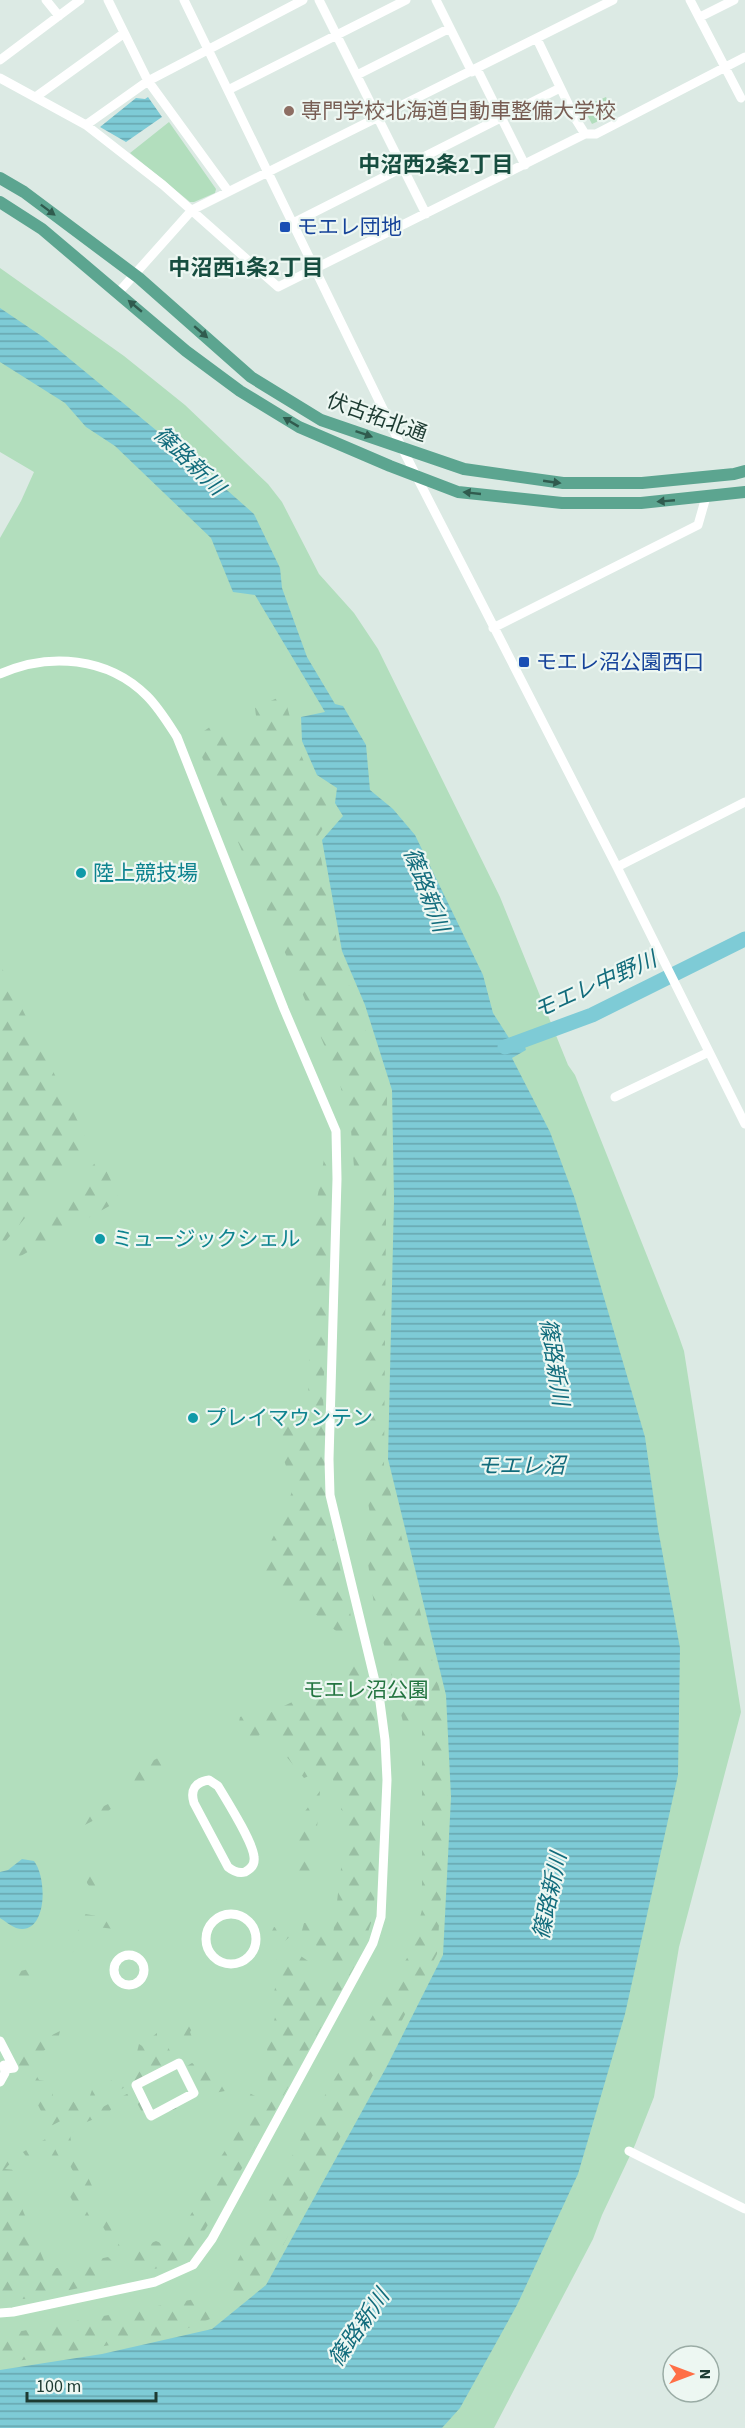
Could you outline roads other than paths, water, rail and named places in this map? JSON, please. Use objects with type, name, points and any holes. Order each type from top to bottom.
[{"type":"main road","name":"伏古拓北通","points":[[0,178],[24,192],[134,275],[251,377],[321,420],[464,469],[563,483],[642,483],[745,471]]},
{"type":"main road","name":"伏古拓北通","points":[[0,202],[42,229],[240,391],[299,427],[458,492],[562,503],[641,503],[745,492]]},
{"type":"street","points":[[46,0],[59,16]]},
{"type":"street","points":[[0,60],[80,0]]},
{"type":"street","points":[[108,0],[148,81],[228,191]]},
{"type":"street","points":[[196,0],[185,2],[402,448],[617,867],[745,1124]]},
{"type":"street","points":[[86,125],[148,81],[207,48],[303,0]]},
{"type":"street","points":[[319,0],[426,214]]},
{"type":"street","points":[[228,90],[406,0]]},
{"type":"street","points":[[436,0],[525,165]]},
{"type":"street","points":[[118,292],[192,210],[614,0]]},
{"type":"street","points":[[690,0],[741,98]]},
{"type":"street","points":[[700,17],[734,0]]},
{"type":"street","points":[[357,75],[450,28]]},
{"type":"street","points":[[37,96],[123,34]]},
{"type":"street","points":[[537,39],[585,134]]},
{"type":"street","points":[[0,78],[37,96],[86,125],[163,185],[278,288],[585,134],[596,134],[745,57]]},
{"type":"street","points":[[293,223],[560,88]]},
{"type":"street","points":[[493,628],[698,525],[706,497]]},
{"type":"street","points":[[0,674],[28,663],[57,661],[85,663],[121,676],[140,689],[158,708],[177,737],[284,1009],[336,1131],[330,1495],[380,1702],[387,1780],[381,1917],[373,1943],[212,2239],[193,2265],[156,2282],[0,2313]]},
{"type":"street","points":[[617,867],[745,802]]},
{"type":"street","points":[[615,1097],[709,1052]]},
{"type":"street","points":[[209,1780],[218,1786],[253,1850],[254,1863],[250,1869],[237,1872],[228,1867],[194,1803],[193,1792],[199,1783],[209,1780]]},
{"type":"street","points":[[232,1913],[239,1915],[254,1926],[256,1946],[249,1958],[243,1962],[223,1963],[217,1960],[208,1949],[208,1930],[220,1916],[232,1913]]},
{"type":"street","points":[[0,2041],[14,2068],[6,2069],[4,2065],[5,2073],[0,2082]]},
{"type":"street","points":[[179,2063],[195,2093],[151,2116],[136,2085],[179,2063]]},
{"type":"street","points":[[629,2151],[745,2210]]},
{"type":"water","points":[[148,97],[162,117],[126,142],[100,127],[136,98]]},
{"type":"water","name":"モエレ沼","points":[[0,308],[43,337],[202,468],[254,514],[280,568],[282,588],[307,657],[335,704],[343,706],[366,745],[370,790],[393,809],[415,835],[483,975],[493,1013],[509,1038],[521,1034],[526,1050],[512,1058],[550,1132],[575,1199],[645,1437],[658,1529],[680,1648],[678,1775],[625,2014],[578,2174],[517,2305],[460,2408],[442,2428],[0,2428],[0,2370],[102,2354],[212,2329],[266,2285],[387,2066],[443,1955],[451,1797],[446,1695],[388,1459],[394,1199],[392,1090],[365,1005],[342,951],[322,840],[343,816],[335,803],[337,788],[317,775],[302,741],[301,717],[325,712],[255,595],[233,592],[211,538],[115,446],[86,427],[65,403],[0,362]]},
{"type":"water","points":[[22,1859],[34,1861],[39,1869],[43,1892],[42,1905],[34,1924],[26,1928],[16,1928],[0,1918],[0,1872],[8,1870]]},
{"type":"waterway","name":"モエレ中野川","points":[[505,1047],[592,1015],[745,939]]},
{"type":"place","name":"専門学校北海道自動車整備大学校","points":[[289,111]]},
{"type":"place","name":"モエレ団地","points":[[285,227]]},
{"type":"place","name":"モエレ沼公園西口","points":[[524,662]]},
{"type":"place","name":"陸上競技場","points":[[81,873]]},
{"type":"place","name":"ミュージックシェル","points":[[100,1239]]},
{"type":"place","name":"プレイマウンテン","points":[[193,1418]]},
{"type":"district","name":"中沼西2条2丁目","points":[[436,165]]},
{"type":"district","name":"中沼西1条2丁目","points":[[246,268]]},
{"type":"water label","name":"篠路新川","points":[[189,461]]},
{"type":"water label","name":"篠路新川","points":[[426,890]]},
{"type":"water label","name":"篠路新川","points":[[554,1362]]},
{"type":"water label","name":"篠路新川","points":[[550,1896]]},
{"type":"water label","name":"篠路新川","points":[[359,2328]]},
{"type":"park label","name":"モエレ沼公園","points":[[366,1690]]}]
